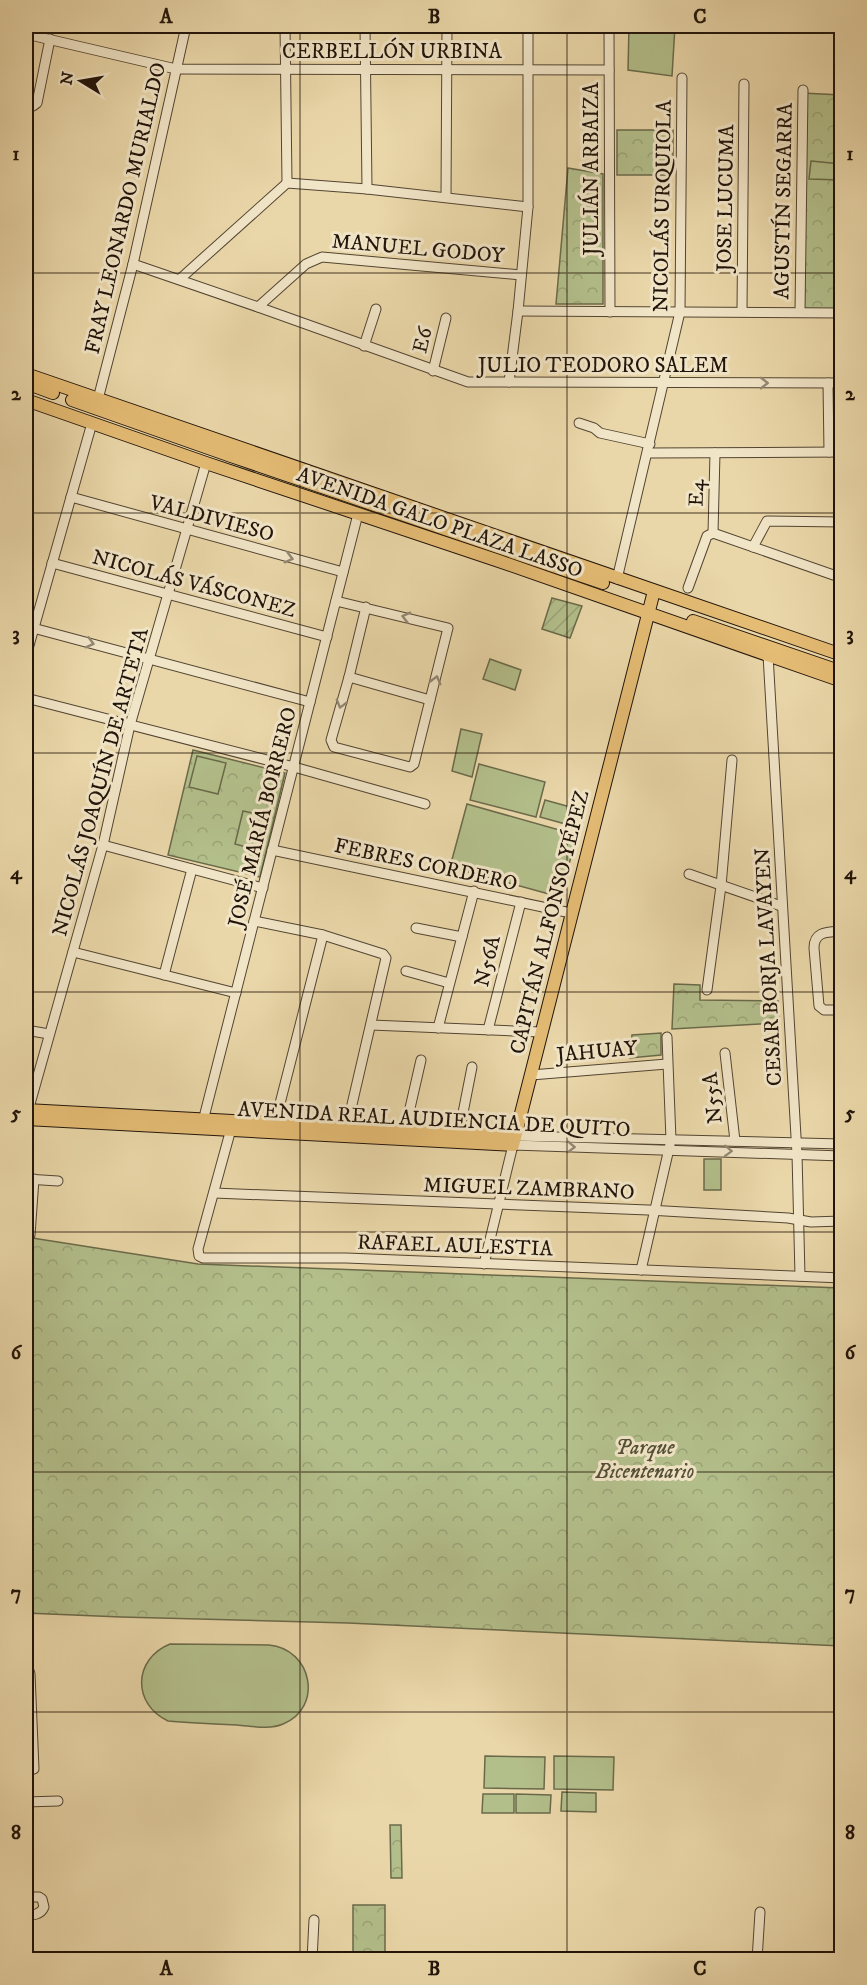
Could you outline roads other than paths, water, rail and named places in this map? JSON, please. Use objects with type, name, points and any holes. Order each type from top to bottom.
[{"type":"main road","name":"AVENIDA GALO PLAZA LASSO","points":[[26,374],[617,579],[650,602],[768,656],[842,681]]},
{"type":"main road","name":"AVENIDA GALO PLAZA LASSO","points":[[26,383],[650,602],[842,672]]},
{"type":"main road","name":"AVENIDA GALO PLAZA LASSO","points":[[26,392],[272,478],[842,663]]},
{"type":"main road","name":"AVENIDA GALO PLAZA LASSO","points":[[26,400],[496,560],[842,655]]},
{"type":"main road","name":"CAPITÁN ALFONSO YÉPEZ","points":[[514,1140],[650,602]]},
{"type":"main road","name":"AVENIDA REAL AUDIENCIA DE QUITO","points":[[26,1114],[203,1124],[276,1123],[347,1126],[459,1133],[514,1140]]},
{"type":"main road","name":"AVENIDA REAL AUDIENCIA DE QUITO","points":[[203,1124],[231,1129],[514,1140]]},
{"type":"street","name":"FRAY LEONARDO MURIALDO","points":[[98,399],[133,264],[186,26]]},
{"type":"street","points":[[285,26],[287,183]]},
{"type":"street","points":[[365,26],[367,189]]},
{"type":"street","points":[[446,197],[447,26]]},
{"type":"street","points":[[509,382],[528,207],[528,26]]},
{"type":"street","name":"JULIÁN ARBAIZA","points":[[609,26],[610,312]]},
{"type":"street","name":"CERBELLÓN URBINA","points":[[26,34],[176,69],[609,69]]},
{"type":"street","points":[[29,106],[37,103],[50,39]]},
{"type":"street","name":"NICOLÁS URQUIOLA","points":[[617,579],[680,312],[682,78]]},
{"type":"street","name":"JOSE LUCUMA","points":[[742,311],[744,84]]},
{"type":"street","name":"AGUSTÍN SEGARRA","points":[[800,312],[803,90]]},
{"type":"street","points":[[180,279],[287,183],[367,189],[528,207]]},
{"type":"street","name":"MANUEL GODOY","points":[[258,307],[306,264],[322,257],[520,275]]},
{"type":"street","name":"JULIO TEODORO SALEM","points":[[133,264],[468,382],[842,382]]},
{"type":"street","points":[[364,346],[376,309]]},
{"type":"street","points":[[518,311],[842,313]]},
{"type":"street","name":"E6","points":[[433,371],[446,318]]},
{"type":"street","points":[[828,383],[829,452]]},
{"type":"street","points":[[26,656],[92,423]]},
{"type":"street","points":[[579,423],[594,428],[600,433],[649,448],[715,453],[842,452]]},
{"type":"street","name":"E4","points":[[713,533],[715,453]]},
{"type":"street","name":"NICOLÁS JOAQUÍN DE ARTETA","points":[[26,1114],[103,845],[130,725],[206,463]]},
{"type":"street","name":"VALDIVIESO","points":[[71,497],[343,572]]},
{"type":"street","name":"JOSÉ MARÍA BORRERO","points":[[203,1124],[358,514]]},
{"type":"street","points":[[753,547],[767,521],[842,522]]},
{"type":"street","points":[[688,588],[707,536],[713,533],[842,578]]},
{"type":"street","name":"NICOLÁS VÁSCONEZ","points":[[52,563],[327,637]]},
{"type":"street","points":[[336,601],[366,607],[448,628],[412,766],[334,747],[331,740],[366,607]]},
{"type":"street","points":[[33,628],[310,702]]},
{"type":"street","name":"CESAR BORJA LAVAYEN","points":[[768,656],[797,1154],[800,1276]]},
{"type":"street","points":[[349,677],[430,700]]},
{"type":"street","points":[[26,698],[294,766],[425,804]]},
{"type":"street","points":[[707,990],[721,886],[732,760]]},
{"type":"street","points":[[103,845],[263,888]]},
{"type":"street","name":"FEBRES CORDERO","points":[[272,850],[572,913]]},
{"type":"street","points":[[164,975],[192,870]]},
{"type":"street","points":[[689,874],[782,906]]},
{"type":"street","points":[[438,1028],[474,891]]},
{"type":"street","name":"N56A","points":[[488,1030],[521,902]]},
{"type":"street","points":[[254,921],[323,935],[383,954],[386,958],[347,1126]]},
{"type":"street","points":[[416,928],[462,937]]},
{"type":"street","points":[[842,931],[822,933],[814,942],[819,1006],[824,1010],[842,1010]]},
{"type":"street","points":[[276,1123],[323,935]]},
{"type":"street","points":[[74,952],[236,993]]},
{"type":"street","points":[[406,971],[449,984]]},
{"type":"street","points":[[371,1025],[541,1032]]},
{"type":"street","points":[[26,1030],[49,1034]]},
{"type":"street","points":[[641,1270],[653,1210],[670,1145],[667,1037]]},
{"type":"street","name":"N55A","points":[[726,1053],[735,1140]]},
{"type":"street","points":[[405,1130],[421,1060]]},
{"type":"street","name":"JAHUAY","points":[[531,1075],[667,1064]]},
{"type":"street","points":[[459,1133],[472,1066]]},
{"type":"street","name":"RAFAEL AULESTIA","points":[[231,1129],[198,1249],[199,1256],[202,1258],[346,1258],[842,1278]]},
{"type":"street","name":"AVENIDA REAL AUDIENCIA DE QUITO","points":[[514,1140],[670,1145],[842,1156]]},
{"type":"street","name":"CAPITÁN ALFONSO YÉPEZ","points":[[484,1264],[514,1140]]},
{"type":"street","name":"AVENIDA REAL AUDIENCIA DE QUITO","points":[[670,1145],[735,1140],[842,1144]]},
{"type":"street","points":[[30,1235],[30,1179],[58,1181]]},
{"type":"street","name":"MIGUEL ZAMBRANO","points":[[214,1193],[653,1210],[788,1218],[811,1222],[842,1221]]},
{"type":"street","points":[[26,1670],[30,1674],[29,1727],[34,1769]]},
{"type":"street","points":[[26,1802],[58,1801]]},
{"type":"street","points":[[26,1897],[39,1897],[44,1907],[36,1914],[26,1912]]},
{"type":"street","points":[[757,1959],[760,1912]]},
{"type":"street","points":[[312,1959],[314,1920]]},
{"type":"park label","name":"Parque Bicentenario","points":[[645,1459]]}]
